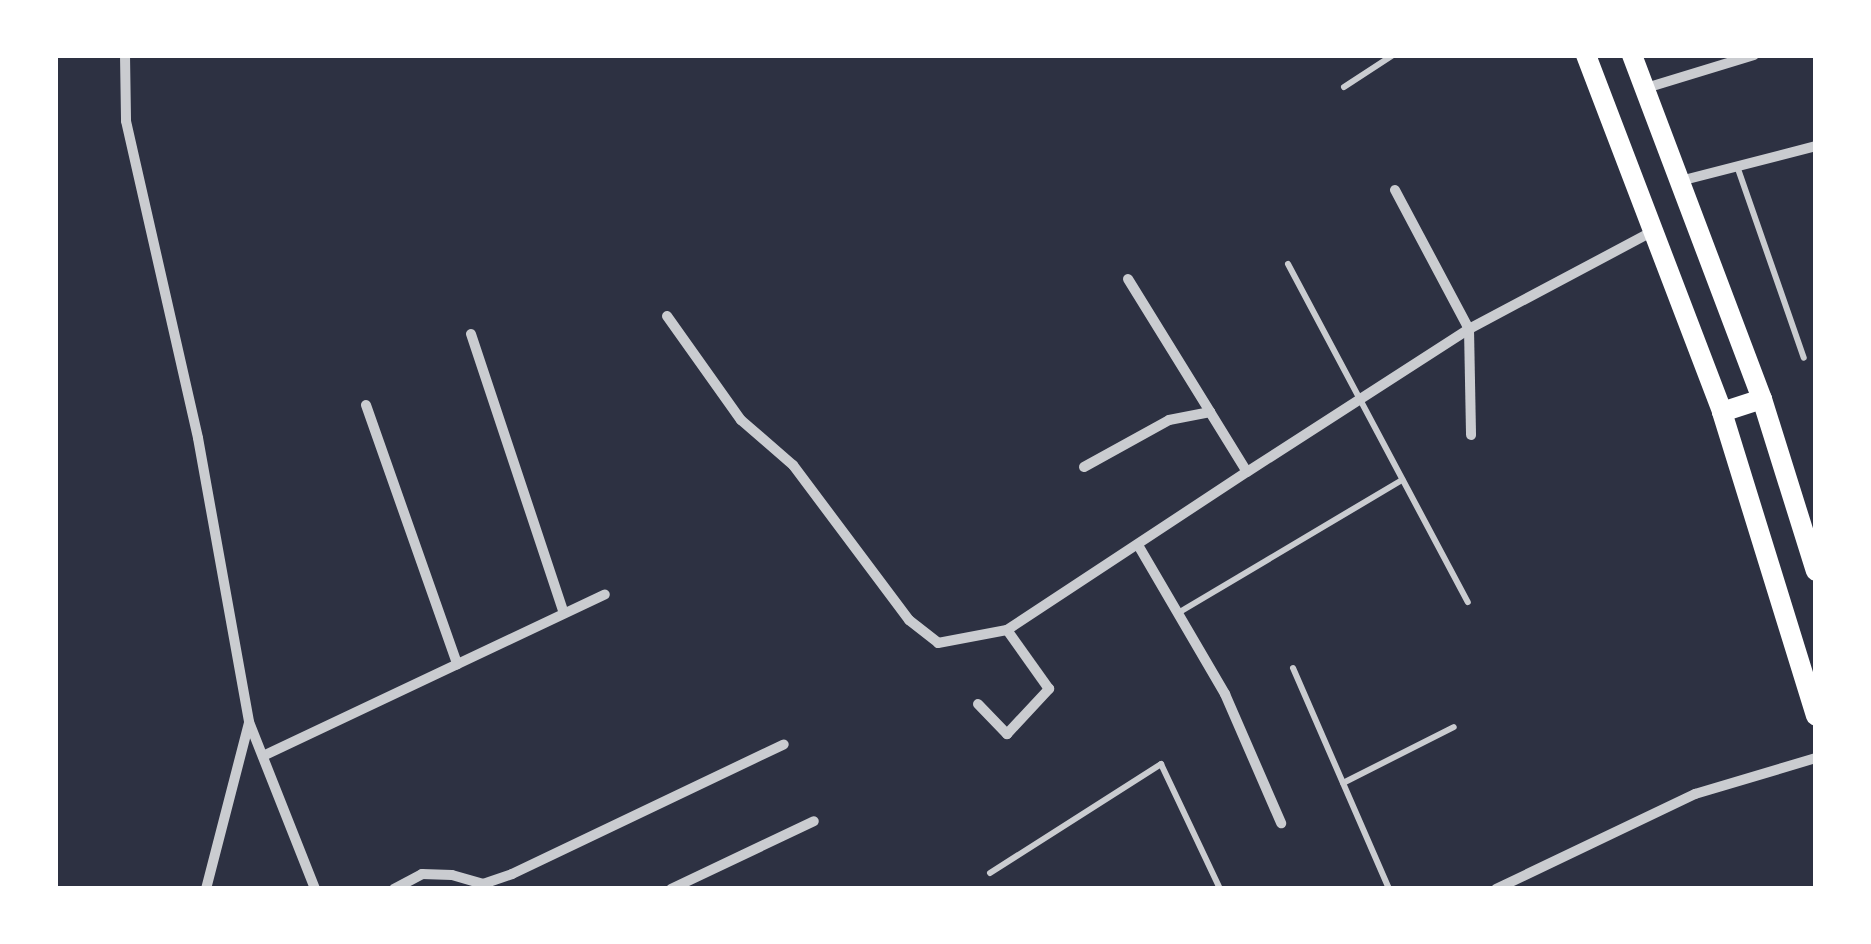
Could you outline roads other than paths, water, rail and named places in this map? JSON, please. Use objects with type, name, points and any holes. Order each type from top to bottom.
[{"type":"main road","points":[[1586,55],[1656,230],[1722,412],[1816,716]]},
{"type":"main road","points":[[1632,55],[1762,399],[1816,571]]},
{"type":"main road","points":[[1722,412],[1762,399]]},
{"type":"street","points":[[124,55],[126,121],[198,438],[249,722],[315,889]]},
{"type":"street","points":[[1646,88],[1754,55]]},
{"type":"street","points":[[1680,181],[1816,146]]},
{"type":"street","points":[[1395,190],[1469,329],[1471,435]]},
{"type":"street","points":[[667,316],[741,420],[793,465],[910,620],[938,642],[1007,630],[1469,329],[1656,230]]},
{"type":"street","points":[[1128,279],[1247,472]]},
{"type":"street","points":[[472,334],[564,614]]},
{"type":"street","points":[[366,405],[458,664]]},
{"type":"street","points":[[1084,467],[1168,420],[1210,412]]},
{"type":"street","points":[[1138,545],[1224,694],[1281,823]]},
{"type":"street","points":[[264,756],[605,594]]},
{"type":"street","points":[[978,704],[1007,734],[1049,689],[1007,630]]},
{"type":"street","points":[[206,889],[249,722]]},
{"type":"street","points":[[394,889],[422,874],[452,874],[483,884],[512,874],[784,744]]},
{"type":"street","points":[[1496,889],[1696,794],[1816,758]]},
{"type":"street","points":[[671,889],[814,821]]},
{"type":"lane","points":[[1344,87],[1392,55]]},
{"type":"lane","points":[[1738,166],[1804,358]]},
{"type":"lane","points":[[1288,264],[1468,602]]},
{"type":"lane","points":[[1177,613],[1402,480]]},
{"type":"lane","points":[[1293,668],[1389,889]]},
{"type":"lane","points":[[1343,783],[1454,727]]},
{"type":"lane","points":[[990,873],[1162,764],[1220,889]]}]
